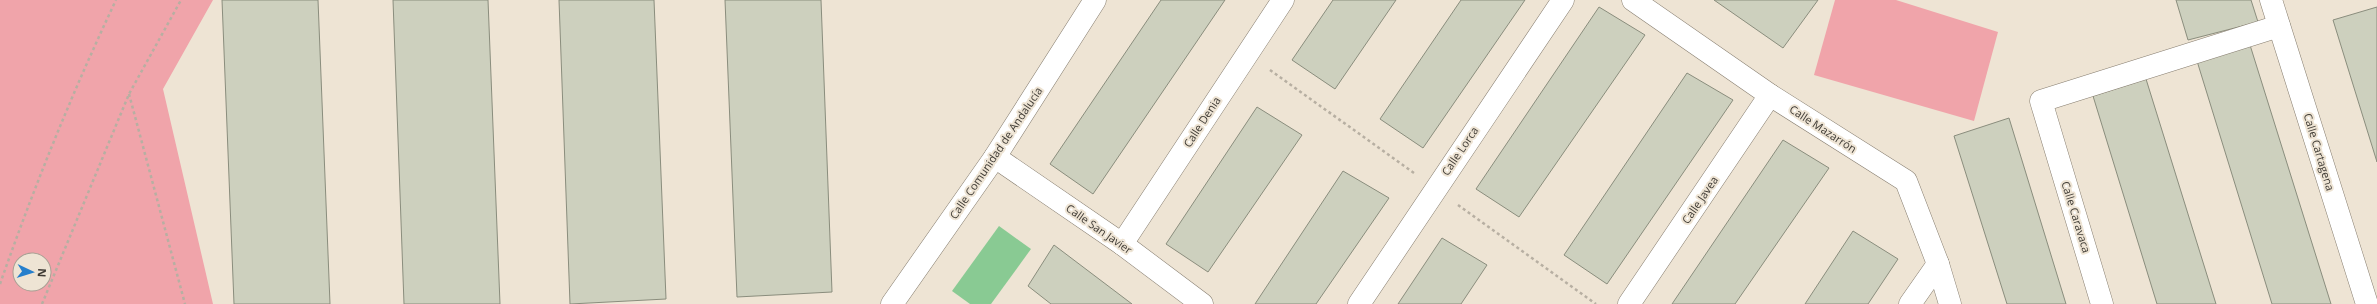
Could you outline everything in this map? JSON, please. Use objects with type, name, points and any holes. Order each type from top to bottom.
[{"type":"street","name":"Calle Comunidad de Andalucía","points":[[892,304],[996,157],[1095,0]]},
{"type":"street","name":"Calle Denia","points":[[1122,244],[1284,0]]},
{"type":"street","name":"Calle Lorca","points":[[1358,304],[1563,0]]},
{"type":"street","name":"Calle Mazarrón","points":[[1634,0],[1770,95],[1906,181],[1938,264],[1950,304]]},
{"type":"street","name":"Calle Cartagena","points":[[2271,0],[2367,304]]},
{"type":"street","name":"Calle Caravaca","points":[[2102,304],[2041,101],[2280,26]]},
{"type":"street","name":"Calle Javea","points":[[1629,304],[1770,95]]},
{"type":"street","name":"Calle San Javier","points":[[996,157],[1122,244],[1202,304]]},
{"type":"street","points":[[1910,304],[1938,264]]},
{"type":"path","points":[[0,284],[43,167],[74,90],[116,0]]},
{"type":"path","points":[[42,304],[129,94],[181,0]]},
{"type":"path","points":[[129,94],[185,304]]},
{"type":"shaded area","points":[[0,0],[213,0],[163,89],[213,304],[0,304]]},
{"type":"shaded area","points":[[1835,0],[1896,0],[1998,32],[1974,121],[1814,75]]},
{"type":"shaded area","points":[[999,226],[1031,249],[991,304],[970,304],[952,291]]},
{"type":"building","points":[[222,0],[318,0],[330,304],[234,304]]},
{"type":"building","points":[[393,0],[488,0],[500,304],[404,304]]},
{"type":"building","points":[[559,0],[654,0],[666,299],[570,304]]},
{"type":"building","points":[[725,0],[821,0],[832,292],[737,297]]},
{"type":"building","points":[[1161,0],[1225,0],[1093,194],[1050,164]]},
{"type":"building","points":[[1333,0],[1396,0],[1335,89],[1292,60]]},
{"type":"building","points":[[1461,0],[1525,0],[1423,148],[1380,119]]},
{"type":"building","points":[[1714,0],[1818,0],[1783,48]]},
{"type":"building","points":[[2176,0],[2251,0],[2258,22],[2188,40]]},
{"type":"building","points":[[1599,7],[1645,35],[1519,217],[1476,189]]},
{"type":"building","points":[[2377,7],[2377,162],[2333,20]]},
{"type":"building","points":[[2250,45],[2331,304],[2272,304],[2197,61]]},
{"type":"building","points":[[1687,73],[1733,100],[1607,284],[1564,255]]},
{"type":"building","points":[[2146,79],[2216,304],[2157,304],[2093,96]]},
{"type":"building","points":[[1257,107],[1302,135],[1208,272],[1166,244]]},
{"type":"building","points":[[2009,118],[2066,304],[2007,304],[1954,136]]},
{"type":"building","points":[[1783,140],[1829,168],[1735,304],[1672,304]]},
{"type":"building","points":[[1343,171],[1389,198],[1316,304],[1255,304]]},
{"type":"building","points":[[1853,231],[1898,259],[1868,304],[1805,304]]},
{"type":"building","points":[[1442,238],[1487,265],[1461,304],[1398,304]]},
{"type":"building","points":[[1054,245],[1132,304],[1051,304],[1028,286]]}]
